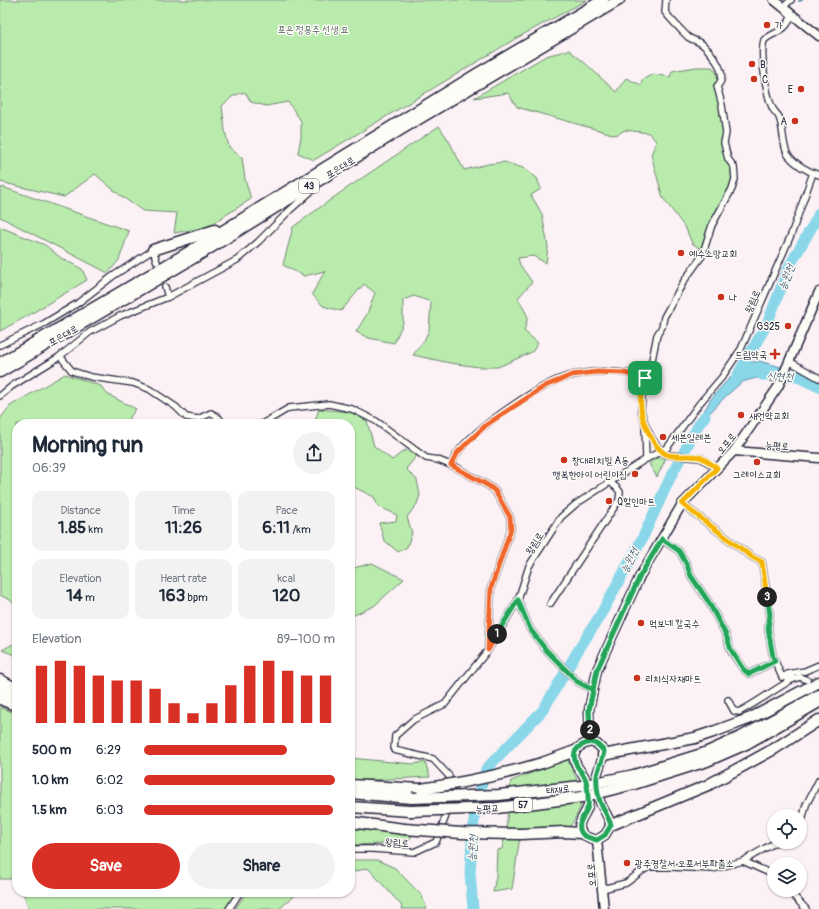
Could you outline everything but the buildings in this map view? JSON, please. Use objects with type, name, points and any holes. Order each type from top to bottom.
[{"type":"highway","name":"포은대로","points":[[0,363],[187,253],[480,72],[603,0]]},
{"type":"highway","name":"포은대로","points":[[0,373],[14,363],[202,253],[334,171],[619,0]]},
{"type":"highway","points":[[153,250],[216,230],[244,217]]},
{"type":"highway","points":[[0,680],[12,686]]},
{"type":"highway","points":[[603,754],[695,738],[713,732],[751,718],[819,682]]},
{"type":"highway","points":[[0,689],[12,694]]},
{"type":"highway","name":"태재로","points":[[634,780],[705,753],[741,737],[819,695]]},
{"type":"highway","points":[[0,699],[12,704]]},
{"type":"highway","name":"태재로","points":[[355,794],[412,798],[499,795],[634,780],[713,758],[752,741],[819,702]]},
{"type":"highway","points":[[611,825],[708,785],[774,749],[819,720]]},
{"type":"highway","points":[[355,785],[421,789],[457,784],[511,772],[575,751]]},
{"type":"highway","name":"능평교","points":[[355,807],[410,811],[497,808],[582,797],[634,780]]},
{"type":"highway","points":[[355,823],[404,829],[462,833],[581,833]]},
{"type":"main road","points":[[774,0],[782,8],[819,36]]},
{"type":"main road","name":"오포로","points":[[590,742],[589,710],[597,670],[640,576],[682,504],[734,451],[778,387],[819,292]]},
{"type":"main road","name":"능평로","points":[[734,451],[819,458]]},
{"type":"main road","points":[[590,742],[597,744],[604,751],[603,754],[603,759],[599,766],[597,776],[599,799],[611,825],[605,835],[597,840],[581,833],[581,819],[588,807],[587,784],[584,776],[577,766],[574,757],[575,751],[580,745],[590,742]]},
{"type":"main road","name":"오포로","points":[[597,840],[604,909]]},
{"type":"street","points":[[666,0],[665,12],[668,16],[690,39],[702,44],[721,70],[723,76],[720,84],[717,86],[722,105],[726,133],[724,142],[728,159],[734,167],[735,179],[732,189],[712,225],[702,256],[684,281],[664,317],[662,327],[657,335],[652,360],[645,378],[641,399],[641,410],[651,437],[661,451],[668,455],[700,458],[717,468]]},
{"type":"street","points":[[782,8],[791,0]]},
{"type":"street","points":[[792,15],[788,25],[764,40],[762,55],[766,85],[772,109],[779,116],[788,155],[803,169],[816,174]]},
{"type":"street","points":[[0,396],[12,386],[60,356],[96,329],[120,316],[168,297],[237,260],[334,171]]},
{"type":"street","name":"왕림로","points":[[355,849],[414,852],[436,842],[450,805],[449,776],[433,760],[394,750],[395,736],[413,720],[445,704],[488,650],[518,600],[529,566],[561,517],[576,504],[646,459],[667,448],[699,404],[722,377],[741,349],[816,174]]},
{"type":"street","points":[[0,345],[45,323],[78,303],[113,276],[153,250],[157,262]]},
{"type":"street","points":[[164,287],[168,297]]},
{"type":"street","points":[[60,356],[72,371],[91,377],[133,383],[149,389],[176,407],[186,417],[198,419],[211,413],[220,419]]},
{"type":"street","points":[[789,361],[819,378]]},
{"type":"street","points":[[455,467],[458,452],[486,425],[545,386],[572,375],[597,372],[624,373],[645,378]]},
{"type":"street","points":[[270,419],[289,408],[329,404],[352,409],[376,421],[426,458],[438,460],[455,467],[489,486],[495,491],[510,517],[511,529],[491,588],[488,650]]},
{"type":"street","points":[[645,424],[646,459]]},
{"type":"street","points":[[550,604],[619,500],[620,492],[610,482]]},
{"type":"street","points":[[682,504],[752,557],[762,562],[770,615],[768,628],[773,657],[782,677]]},
{"type":"street","points":[[662,539],[679,551],[691,576],[712,608],[726,635],[731,650],[743,669],[749,674],[775,661]]},
{"type":"street","points":[[518,600],[530,629],[546,650],[578,682],[593,690]]},
{"type":"street","points":[[782,677],[788,674],[805,671],[819,665]]},
{"type":"street","points":[[782,677],[807,680]]},
{"type":"street","points":[[728,700],[734,711],[739,712],[759,702],[794,679]]},
{"type":"street","points":[[805,809],[819,780]]},
{"type":"street","points":[[602,888],[626,883],[649,867],[713,869],[743,861],[767,847]]},
{"type":"street","points":[[743,861],[767,873]]},
{"type":"street","points":[[229,909],[237,897]]},
{"type":"street","points":[[795,897],[806,909]]},
{"type":"green space","name":"포은 정몽주 선생 묘","points":[[0,0],[587,0],[515,39],[314,160],[298,153],[301,137],[301,121],[288,102],[266,106],[251,102],[245,92],[233,96],[222,106],[225,131],[229,147],[242,158],[245,179],[251,199],[207,227],[174,233],[177,213],[143,211],[121,196],[95,174],[64,197],[0,182]]},
{"type":"green space","points":[[569,50],[616,92],[626,78],[641,85],[642,80],[653,74],[670,77],[672,71],[696,67],[712,67],[716,72],[719,82],[722,125],[732,168],[731,174],[733,180],[710,225],[704,246],[699,248],[692,243],[686,229],[663,198],[651,155],[656,141],[649,133],[625,130],[616,135],[517,107],[508,93],[474,98],[546,56]]},
{"type":"green space","points":[[439,126],[449,141],[464,170],[504,162],[523,168],[537,178],[541,189],[531,195],[542,214],[548,247],[546,263],[533,256],[518,258],[520,265],[532,282],[518,298],[528,317],[524,331],[538,343],[532,352],[498,367],[479,367],[450,363],[413,355],[424,341],[429,330],[431,302],[414,296],[403,300],[403,323],[394,343],[369,338],[356,332],[367,314],[375,293],[364,284],[341,311],[323,306],[312,294],[325,271],[304,276],[283,265],[293,227],[337,195]]},
{"type":"green space","points":[[2,187],[129,231],[119,260],[108,273],[0,217],[0,193]]},
{"type":"green space","points":[[0,227],[45,245],[61,258],[82,269],[87,280],[0,331]]},
{"type":"green space","points":[[65,374],[101,386],[107,394],[136,409],[129,419],[12,419],[12,602],[0,595],[0,419],[10,406]]},
{"type":"green space","points":[[319,409],[350,412],[367,421],[374,446],[392,460],[405,450],[417,455],[406,469],[417,480],[420,495],[417,504],[407,517],[412,533],[407,547],[398,552],[384,540],[379,523],[396,521],[397,515],[378,506],[374,497],[355,488],[355,419],[316,419]]},
{"type":"green space","points":[[656,458],[666,458],[657,477],[649,464]]},
{"type":"green space","points":[[372,563],[404,579],[374,606],[355,615],[355,568]]},
{"type":"green space","points":[[12,645],[12,654],[2,650]]},
{"type":"green space","points":[[0,707],[12,712],[12,879],[0,879]]},
{"type":"green space","points":[[355,758],[413,764],[425,762],[430,777],[355,781]]},
{"type":"green space","points":[[567,759],[578,783],[581,796],[580,808],[575,818],[569,828],[521,830],[512,889],[493,892],[496,876],[497,850],[502,849],[506,829],[511,781]]},
{"type":"green space","points":[[355,825],[413,834],[407,843],[355,845]]},
{"type":"green space","points":[[355,860],[377,860],[395,868],[422,896],[427,909],[402,909],[401,905],[368,868],[355,872]]},
{"type":"green space","points":[[25,897],[233,897],[226,909],[29,909]]},
{"type":"green space","points":[[243,897],[293,897],[279,909],[235,909]]},
{"type":"water","points":[[759,361],[781,367],[776,378],[756,378],[742,382],[699,424],[692,436],[711,399],[724,384],[744,364]]},
{"type":"waterway","name":"능원천","points":[[737,376],[767,324],[789,267],[819,213]]},
{"type":"waterway","name":"신현천","points":[[762,375],[796,376],[819,387]]},
{"type":"waterway","name":"능원천","points":[[473,909],[470,873],[473,827],[479,793],[486,769],[543,710],[601,614],[642,539],[672,474],[699,424],[705,416]]},
{"type":"place","name":"가","points":[[767,25]]},
{"type":"place","name":"B","points":[[752,64]]},
{"type":"place","name":"C","points":[[754,79]]},
{"type":"place","name":"E","points":[[801,89]]},
{"type":"place","name":"A","points":[[795,121]]},
{"type":"place","name":"예수소망교회","points":[[681,253]]},
{"type":"place","name":"나","points":[[721,297]]},
{"type":"place","name":"GS25","points":[[788,326]]},
{"type":"place","name":"드림약국","points":[[775,354]]},
{"type":"place","name":"새언약교회","points":[[741,415]]},
{"type":"place","name":"세븐일레븐","points":[[663,437]]},
{"type":"place","name":"창대리치빌 A동","points":[[564,460]]},
{"type":"place","name":"그레이스교회","points":[[757,462]]},
{"type":"place","name":"행복한아이 어린이집","points":[[635,474]]},
{"type":"place","name":"Q할인마트","points":[[609,501]]},
{"type":"place","name":"먹보네 칼국수","points":[[641,623]]},
{"type":"place","name":"리치식자재마트","points":[[637,678]]},
{"type":"place","name":"광주경찰서 오포서부파출소","points":[[627,863]]},
{"type":"route","points":[[645,378],[634,374],[597,372],[572,375],[545,386],[494,418],[456,454],[451,465],[489,486],[495,491],[510,517],[511,529],[491,588],[488,650],[518,600],[530,629],[546,650],[578,682],[593,690],[589,710],[590,742],[580,745],[575,751],[574,757],[577,766],[584,776],[587,784],[588,807],[581,819],[580,832],[597,840],[605,835],[611,825],[599,799],[597,776],[604,751],[597,744],[590,742],[589,710],[597,670],[640,576],[662,539],[679,551],[691,576],[708,601],[726,635],[731,650],[743,669],[749,674],[775,661],[768,628],[770,615],[762,562],[752,557],[682,504],[717,468],[702,458],[668,455],[661,451],[651,437],[641,410],[641,399],[645,378]]}]
